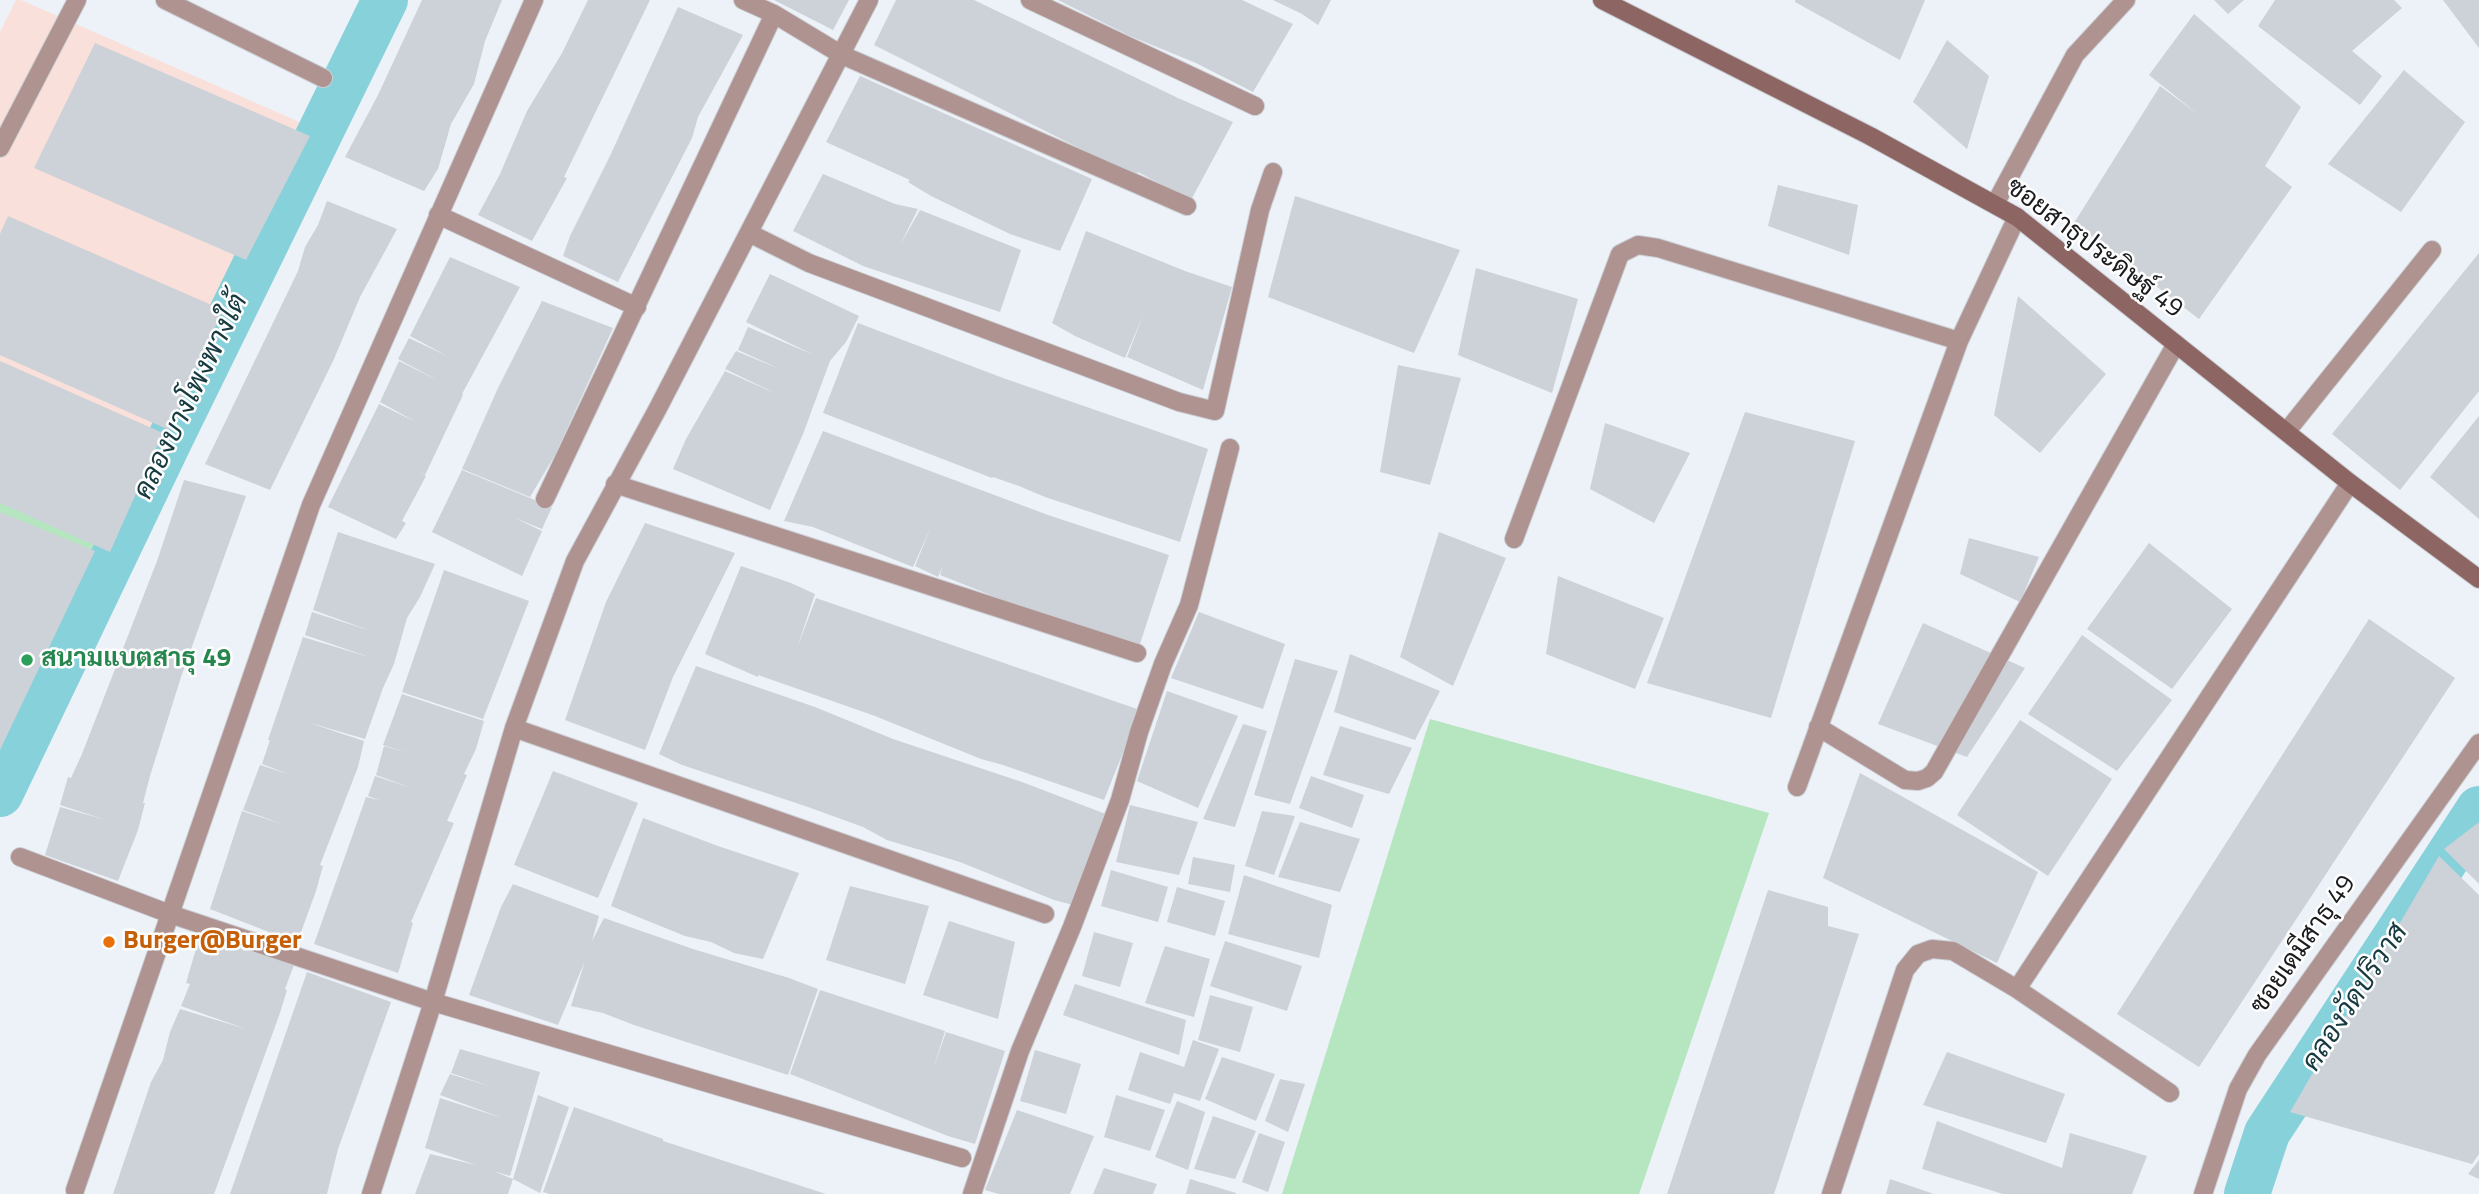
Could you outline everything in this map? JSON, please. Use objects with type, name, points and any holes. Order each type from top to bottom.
[{"type":"street","points":[[0,148],[77,0]]},
{"type":"street","points":[[165,0],[323,78]]},
{"type":"street","points":[[75,1190],[311,505],[534,0]]},
{"type":"street","points":[[743,0],[774,14],[842,55],[1187,206]]},
{"type":"street","points":[[371,1194],[433,1002],[514,728],[575,561],[663,398],[869,0]]},
{"type":"street","points":[[1030,0],[1255,106]]},
{"type":"street","name":"ซอยสาธุประดิษฐ์ 49","points":[[1602,0],[1870,136],[2017,217],[2350,483],[2479,579]]},
{"type":"street","points":[[1995,204],[2075,55],[2126,0]]},
{"type":"street","points":[[545,499],[774,14]]},
{"type":"street","points":[[749,233],[822,268],[1179,401],[1215,411],[1260,210],[1273,172]]},
{"type":"street","points":[[438,215],[637,307]]},
{"type":"street","points":[[1797,787],[1959,341],[2017,217]]},
{"type":"street","points":[[1514,539],[1620,254],[1638,245],[1658,248],[1959,341]]},
{"type":"street","points":[[2287,431],[2432,250]]},
{"type":"street","points":[[1818,727],[1905,780],[1918,781],[1934,772],[2176,344]]},
{"type":"street","points":[[972,1194],[1020,1051],[1072,928],[1120,800],[1139,732],[1163,664],[1189,605],[1230,447]]},
{"type":"street","points":[[2017,989],[2350,483]]},
{"type":"street","points":[[615,484],[1137,653]]},
{"type":"street","points":[[514,728],[1045,914]]},
{"type":"street","name":"ซอยเดมีสาธุ 49","points":[[2203,1194],[2238,1089],[2258,1055],[2479,743]]},
{"type":"street","points":[[20,857],[170,914],[433,1002],[962,1158]]},
{"type":"street","points":[[1832,1194],[1898,987],[1910,962],[1925,951],[1947,949],[2017,989],[2170,1093]]},
{"type":"shaded area","points":[[16,0],[313,128],[107,545],[0,502],[0,32]]},
{"type":"green space","name":"สนามแบตสาธุ 49","points":[[0,502],[107,545],[0,774]]},
{"type":"green space","points":[[1430,719],[1769,813],[1639,1194],[1282,1194]]},
{"type":"building","points":[[422,0],[502,0],[485,41],[474,84],[451,124],[438,169],[424,191],[345,157],[378,95]]},
{"type":"building","points":[[588,0],[650,0],[564,177],[567,178],[532,241],[478,215],[500,174],[527,111],[562,53]]},
{"type":"building","points":[[774,0],[849,0],[833,30]]},
{"type":"building","points":[[896,0],[974,0],[1233,122],[1191,200],[1138,172],[1135,176],[874,45]]},
{"type":"building","points":[[1058,0],[1242,0],[1293,24],[1253,92]]},
{"type":"building","points":[[1273,0],[1331,0],[1318,25]]},
{"type":"building","points":[[1795,0],[1925,0],[1900,60]]},
{"type":"building","points":[[2214,0],[2244,0],[2228,14]]},
{"type":"building","points":[[2275,0],[2394,0],[2402,8],[2352,51],[2382,76],[2360,105],[2258,26]]},
{"type":"building","points":[[2443,0],[2479,0],[2479,48]]},
{"type":"building","points":[[678,7],[743,35],[698,117],[692,138],[618,282],[563,256]]},
{"type":"building","points":[[2194,14],[2301,107],[2265,166],[2292,187],[2199,319],[2074,223],[2160,86],[2199,115],[2149,75]]},
{"type":"building","points":[[1947,40],[1989,76],[1967,149],[1913,102]]},
{"type":"building","points":[[95,43],[310,136],[246,260],[34,168]]},
{"type":"building","points":[[2404,70],[2465,122],[2401,212],[2328,164]]},
{"type":"building","points":[[860,76],[1092,179],[1060,251],[1010,234],[931,196],[908,182],[910,180],[826,142]]},
{"type":"building","points":[[823,174],[895,204],[918,209],[900,245],[920,210],[1021,250],[1000,312],[863,266],[793,231]]},
{"type":"building","points":[[1778,185],[1858,205],[1849,255],[1768,226]]},
{"type":"building","points":[[1295,196],[1460,250],[1414,353],[1268,297]]},
{"type":"building","points":[[327,201],[397,229],[360,297],[334,359],[270,490],[205,464],[298,271],[305,247],[318,225]]},
{"type":"building","points":[[8,216],[223,310],[169,430],[0,355],[0,234]]},
{"type":"building","points":[[1086,231],[1232,287],[1203,390],[1127,357],[1144,313],[1125,358],[1052,323]]},
{"type":"building","points":[[2479,253],[2479,391],[2400,490],[2332,434]]},
{"type":"building","points":[[450,257],[520,287],[462,394],[425,475],[419,472],[426,476],[402,521],[406,523],[396,539],[328,507],[379,404],[416,422],[380,402],[399,361],[441,382],[398,359],[409,338],[447,356],[410,336]]},
{"type":"building","points":[[1476,268],[1578,299],[1552,393],[1458,355]]},
{"type":"building","points":[[770,274],[859,316],[846,342],[830,361],[803,434],[770,510],[673,469],[686,439],[725,371],[779,395],[725,369],[736,351],[782,370],[738,350],[748,327],[814,355],[746,322]]},
{"type":"building","points":[[2018,296],[2106,374],[2040,453],[1994,415]]},
{"type":"building","points":[[542,301],[613,328],[555,455],[530,497],[462,469],[498,388]]},
{"type":"building","points":[[858,323],[1003,378],[1208,449],[1180,542],[992,478],[823,413]]},
{"type":"building","points":[[0,361],[163,433],[110,552],[0,503]]},
{"type":"building","points":[[1398,365],[1461,378],[1430,485],[1380,472]]},
{"type":"building","points":[[1745,412],[1855,441],[1771,718],[1647,683]]},
{"type":"building","points":[[2479,416],[2479,519],[2430,477]]},
{"type":"building","points":[[1605,423],[1690,453],[1654,523],[1590,489]]},
{"type":"building","points":[[823,431],[1048,515],[1169,555],[1137,653],[940,575],[943,565],[938,577],[915,566],[931,527],[913,567],[813,527],[784,521]]},
{"type":"building","points":[[462,470],[552,507],[542,529],[515,518],[542,531],[522,576],[432,532]]},
{"type":"building","points":[[184,480],[246,496],[181,677],[150,776],[138,830],[118,881],[45,855],[60,807],[106,820],[60,805],[68,777],[71,778],[82,754],[157,561]]},
{"type":"building","name":"สนามแบตสาธุ 49","points":[[0,512],[95,551],[0,750]]},
{"type":"building","points":[[645,523],[735,553],[673,677],[645,750],[565,720],[606,602]]},
{"type":"building","points":[[338,532],[435,564],[407,618],[394,664],[365,739],[307,722],[364,741],[358,767],[320,865],[323,866],[316,891],[297,943],[210,909],[242,811],[288,826],[243,810],[260,765],[288,774],[262,764],[303,637],[372,658],[305,635],[312,612],[371,631],[313,610]]},
{"type":"building","points":[[1439,532],[1506,558],[1453,686],[1400,657]]},
{"type":"building","points":[[1969,538],[2039,557],[2020,602],[1960,574]]},
{"type":"building","points":[[2149,543],[2232,609],[2172,689],[2087,629]]},
{"type":"building","points":[[741,566],[815,594],[797,648],[816,598],[1140,710],[1104,800],[981,759],[875,716],[758,677],[705,654]]},
{"type":"building","points":[[444,570],[529,601],[483,719],[402,692]]},
{"type":"building","points":[[1558,576],[1664,618],[1635,689],[1546,654]]},
{"type":"building","points":[[1199,612],[1285,644],[1263,709],[1171,678]]},
{"type":"building","points":[[2369,619],[2455,678],[2199,1067],[2117,1014]]},
{"type":"building","points":[[1923,623],[2025,668],[1967,757],[1878,724]]},
{"type":"building","points":[[2082,635],[2172,700],[2117,771],[2028,714]]},
{"type":"building","points":[[1350,654],[1440,691],[1415,740],[1334,712]]},
{"type":"building","points":[[1295,659],[1338,671],[1290,804],[1254,795]]},
{"type":"building","points":[[696,666],[1111,816],[1077,906],[1054,900],[960,862],[887,840],[863,827],[682,765],[659,754]]},
{"type":"building","points":[[1167,691],[1238,716],[1198,808],[1137,781]]},
{"type":"building","points":[[402,694],[484,721],[476,749],[464,774],[467,775],[447,821],[454,823],[411,922],[413,923],[398,973],[314,944],[366,797],[379,800],[368,796],[375,776],[411,788],[376,775],[384,746],[408,753],[383,745]]},
{"type":"building","points":[[2020,720],[2112,779],[2048,876],[1957,815]]},
{"type":"building","points":[[1243,724],[1267,731],[1235,827],[1203,819]]},
{"type":"building","points":[[1340,726],[1412,748],[1389,794],[1323,775]]},
{"type":"building","points":[[553,771],[638,803],[598,898],[514,865]]},
{"type":"building","points":[[1860,773],[2038,872],[1997,963],[1823,878]]},
{"type":"building","points":[[1311,776],[1364,795],[1352,828],[1299,808]]},
{"type":"building","points":[[1130,805],[1198,822],[1179,875],[1116,862]]},
{"type":"building","points":[[1262,811],[1295,816],[1274,875],[1245,866]]},
{"type":"building","points":[[643,818],[799,873],[763,959],[734,953],[711,942],[685,936],[611,906]]},
{"type":"building","points":[[1300,822],[1360,839],[1340,892],[1278,877]]},
{"type":"building","points":[[2479,822],[2479,884],[2444,849]]},
{"type":"building","points":[[2439,856],[2479,895],[2479,1154],[2472,1164],[2290,1112]]},
{"type":"building","points":[[1193,857],[1235,865],[1230,892],[1188,884]]},
{"type":"building","points":[[1111,870],[1168,887],[1158,922],[1101,906]]},
{"type":"building","points":[[1244,875],[1332,905],[1319,958],[1228,934]]},
{"type":"building","points":[[513,884],[599,916],[592,941],[604,918],[818,989],[788,1075],[603,1013],[571,1006],[585,961],[558,1025],[469,995],[501,907]]},
{"type":"building","points":[[850,886],[929,906],[905,984],[826,960]]},
{"type":"building","points":[[1177,887],[1225,901],[1215,936],[1167,922]]},
{"type":"building","points":[[1768,890],[1828,907],[1828,926],[1859,934],[1774,1194],[1667,1194]]},
{"type":"building","points":[[949,921],[1015,942],[998,1019],[923,995]]},
{"type":"building","points":[[1094,932],[1133,943],[1120,987],[1082,976]]},
{"type":"building","points":[[200,935],[294,965],[280,1013],[214,1194],[113,1194],[151,1082],[163,1060],[170,1032],[180,1009],[246,1029],[181,1006],[190,984],[186,983]]},
{"type":"building","points":[[1225,941],[1302,966],[1287,1011],[1210,986]]},
{"type":"building","points":[[1165,946],[1210,959],[1194,1017],[1145,1003]]},
{"type":"building","points":[[307,972],[391,1002],[338,1149],[327,1194],[230,1194]]},
{"type":"building","points":[[1075,984],[1186,1020],[1179,1055],[1063,1015]]},
{"type":"building","points":[[820,990],[945,1031],[933,1070],[946,1032],[1005,1051],[975,1144],[790,1074]]},
{"type":"building","points":[[1210,995],[1253,1007],[1240,1052],[1198,1040]]},
{"type":"building","points":[[1193,1040],[1219,1049],[1200,1101],[1174,1093],[1170,1104],[1128,1090],[1140,1052],[1184,1067]]},
{"type":"building","points":[[460,1049],[540,1072],[510,1176],[493,1171],[513,1179],[508,1194],[415,1194],[430,1154],[476,1165],[425,1148],[440,1098],[502,1118],[440,1095],[450,1074],[492,1087],[451,1073]]},
{"type":"building","points":[[1035,1050],[1081,1064],[1066,1114],[1020,1101]]},
{"type":"building","points":[[1947,1052],[2065,1094],[2046,1143],[1923,1105]]},
{"type":"building","points":[[1222,1057],[1275,1074],[1256,1121],[1205,1099]]},
{"type":"building","points":[[1280,1079],[1305,1084],[1288,1132],[1265,1121]]},
{"type":"building","points":[[538,1095],[569,1107],[540,1193],[513,1179]]},
{"type":"building","points":[[1116,1095],[1165,1110],[1150,1151],[1104,1137]]},
{"type":"building","points":[[1177,1101],[1205,1112],[1188,1170],[1155,1157]]},
{"type":"building","points":[[574,1107],[663,1141],[826,1194],[543,1192]]},
{"type":"building","points":[[1017,1110],[1094,1136],[1070,1194],[999,1194],[985,1190]]},
{"type":"building","points":[[1213,1116],[1256,1131],[1235,1179],[1194,1169]]},
{"type":"building","points":[[1937,1121],[2062,1168],[2070,1133],[2147,1156],[2132,1194],[2003,1194],[1922,1169]]},
{"type":"building","points":[[1259,1133],[1285,1142],[1268,1192],[1242,1182]]},
{"type":"building","points":[[2479,1160],[2479,1179],[2468,1174]]},
{"type":"building","points":[[1104,1168],[1157,1184],[1153,1194],[1093,1194]]},
{"type":"building","points":[[1190,1179],[1236,1193],[1236,1194],[1186,1194]]},
{"type":"building","points":[[1890,1179],[1934,1194],[1886,1194]]},
{"type":"waterway","name":"คลองบางโพงพางใต้","points":[[0,794],[385,0]]},
{"type":"waterway","name":"คลองวัดปริวาส","points":[[2247,1194],[2267,1133],[2479,809]]},
{"type":"place","name":"สนามแบตสาธุ 49","points":[[27,660]]},
{"type":"place","name":"Burger@Burger","points":[[109,942]]}]
